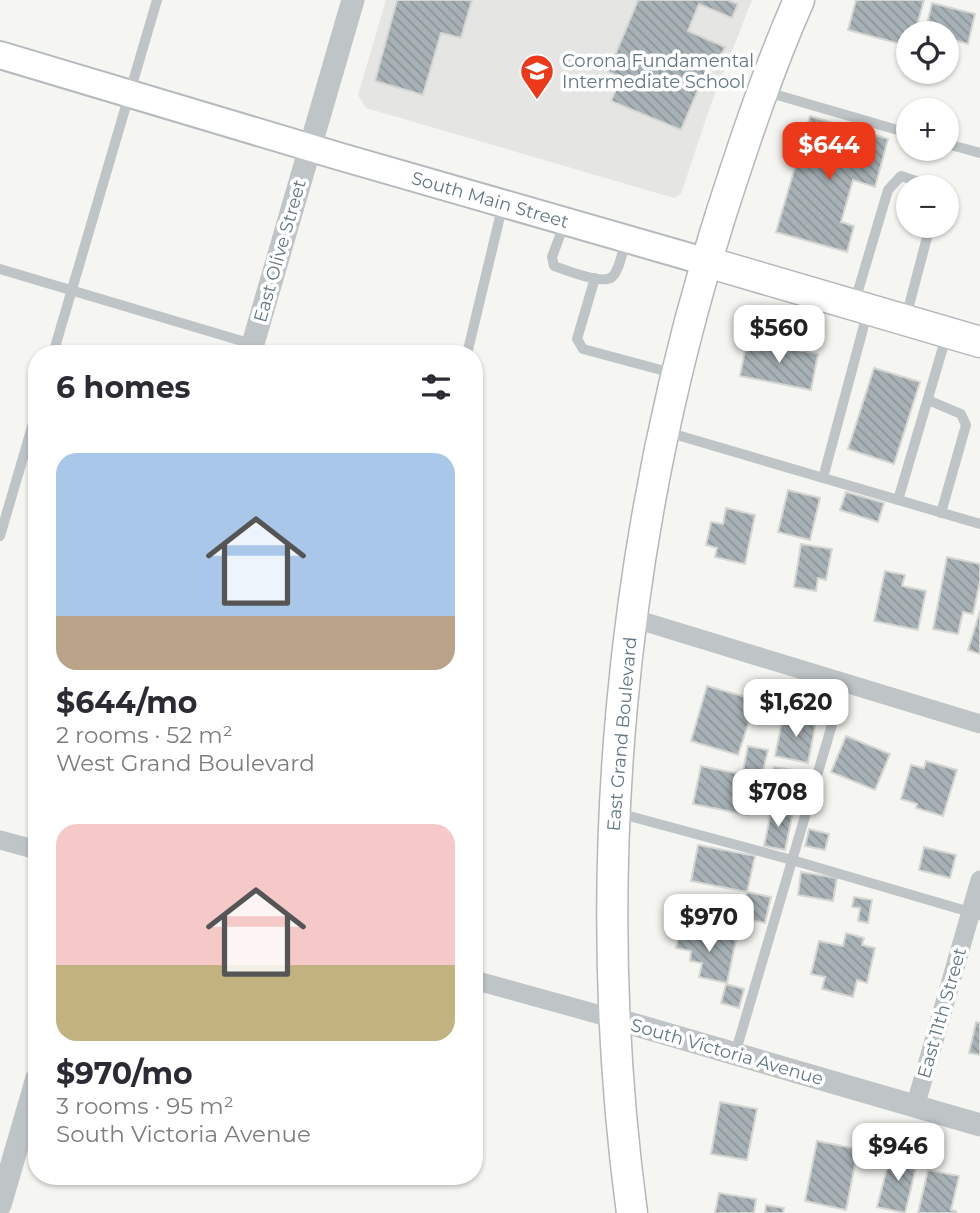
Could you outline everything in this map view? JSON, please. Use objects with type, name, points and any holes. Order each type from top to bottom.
[{"type":"main road","name":"East Grand Boulevard","points":[[632,1213],[615,1019],[612,920],[615,812],[624,682],[632,618],[663,431],[676,374],[734,175],[799,0]]},
{"type":"main road","name":"South Main Street","points":[[0,55],[310,148],[980,342]]},
{"type":"street","name":"East Olive Street","points":[[252,345],[353,0]]},
{"type":"street","points":[[632,618],[980,724]]},
{"type":"street","points":[[0,840],[28,848]]},
{"type":"street","name":"East 11th Street","points":[[915,1107],[975,914],[980,880]]},
{"type":"street","name":"South Victoria Avenue","points":[[483,982],[980,1125]]},
{"type":"street","points":[[0,1205],[28,1127]]},
{"type":"lane","points":[[56,345],[156,0]]},
{"type":"lane","points":[[763,91],[896,130]]},
{"type":"lane","points":[[959,147],[980,153]]},
{"type":"lane","points":[[823,478],[888,190],[896,182]]},
{"type":"lane","points":[[469,345],[503,203]]},
{"type":"lane","points":[[566,222],[552,257],[554,266],[602,281],[611,278],[615,272],[626,239]]},
{"type":"lane","points":[[905,320],[927,238]]},
{"type":"lane","points":[[0,269],[72,289],[239,345]]},
{"type":"lane","points":[[595,278],[577,339],[583,349],[676,374]]},
{"type":"lane","points":[[898,500],[947,333]]},
{"type":"lane","points":[[928,400],[961,414],[966,425],[941,513]]},
{"type":"lane","points":[[663,431],[980,524]]},
{"type":"lane","points":[[0,536],[28,441]]},
{"type":"lane","points":[[735,1054],[844,684]]},
{"type":"lane","points":[[615,812],[975,914]]},
{"type":"shaded area","name":"Corona Fundamental Intermediate School","points":[[386,0],[752,0],[710,107],[681,194],[674,198],[366,108],[358,95]]},
{"type":"building","points":[[397,0],[472,0],[461,38],[441,33],[423,95],[375,81]]},
{"type":"building","points":[[638,0],[727,0],[738,4],[732,18],[699,4],[688,31],[725,47],[717,65],[710,62],[681,130],[611,101],[621,77],[608,72]]},
{"type":"building","points":[[856,0],[924,0],[918,21],[896,21],[896,43],[848,30]]},
{"type":"building","points":[[932,3],[975,14],[968,44],[959,41],[959,21],[928,21]]},
{"type":"building","points":[[810,116],[888,139],[875,187],[853,180],[841,222],[854,226],[847,252],[776,232]]},
{"type":"building","points":[[747,340],[818,354],[811,390],[740,376]]},
{"type":"building","points":[[874,368],[920,382],[894,464],[848,449]]},
{"type":"building","points":[[788,490],[820,498],[810,540],[778,532]]},
{"type":"building","points":[[846,492],[884,503],[878,522],[840,510]]},
{"type":"building","points":[[726,508],[755,515],[745,564],[715,557],[717,548],[706,545],[711,522],[723,524]]},
{"type":"building","points":[[801,544],[832,549],[826,580],[818,578],[816,591],[794,587]]},
{"type":"building","points":[[947,557],[980,564],[980,581],[973,614],[963,612],[958,634],[933,629]]},
{"type":"building","points":[[885,571],[905,575],[902,586],[926,591],[918,630],[874,621]]},
{"type":"building","points":[[980,611],[980,654],[968,650]]},
{"type":"building","points":[[707,686],[756,700],[738,755],[691,741]]},
{"type":"building","points":[[783,716],[816,722],[808,763],[775,756]]},
{"type":"building","points":[[846,736],[890,754],[875,790],[831,772]]},
{"type":"building","points":[[748,746],[768,750],[762,775],[743,771]]},
{"type":"building","points":[[926,761],[957,770],[943,816],[916,808],[917,804],[901,799],[911,765],[924,768]]},
{"type":"building","points":[[701,766],[755,777],[748,815],[693,804]]},
{"type":"building","points":[[774,767],[800,771],[797,786],[772,782]]},
{"type":"building","points":[[772,807],[793,812],[785,850],[764,846]]},
{"type":"building","points":[[809,829],[829,834],[825,850],[805,846]]},
{"type":"building","points":[[698,845],[755,856],[747,892],[691,881]]},
{"type":"building","points":[[924,847],[956,855],[950,878],[919,870]]},
{"type":"building","points":[[801,872],[837,878],[833,901],[798,895]]},
{"type":"building","points":[[747,892],[771,897],[765,923],[742,918]]},
{"type":"building","points":[[854,897],[872,900],[868,923],[858,921],[860,908],[852,907]]},
{"type":"building","points":[[680,929],[736,940],[727,983],[699,977],[702,963],[690,961],[691,951],[676,948]]},
{"type":"building","points":[[846,933],[864,938],[862,945],[875,948],[867,983],[857,980],[853,997],[822,989],[825,977],[811,974],[819,941],[843,946]]},
{"type":"building","points":[[726,984],[744,989],[739,1008],[721,1003]]},
{"type":"building","points":[[976,1022],[980,1023],[980,1055],[969,1053]]},
{"type":"building","points":[[720,1102],[757,1109],[747,1160],[711,1154]]},
{"type":"building","points":[[817,1141],[858,1149],[846,1210],[805,1201]]},
{"type":"building","points":[[891,1153],[918,1159],[905,1213],[877,1207]]},
{"type":"building","points":[[928,1170],[959,1176],[951,1210],[956,1213],[918,1213]]},
{"type":"building","points":[[719,1193],[756,1199],[754,1213],[715,1213]]},
{"type":"building","points":[[766,1205],[784,1208],[783,1213],[765,1213]]},
{"type":"place","name":"Corona Fundamental Intermediate School","points":[[537,101]]}]
